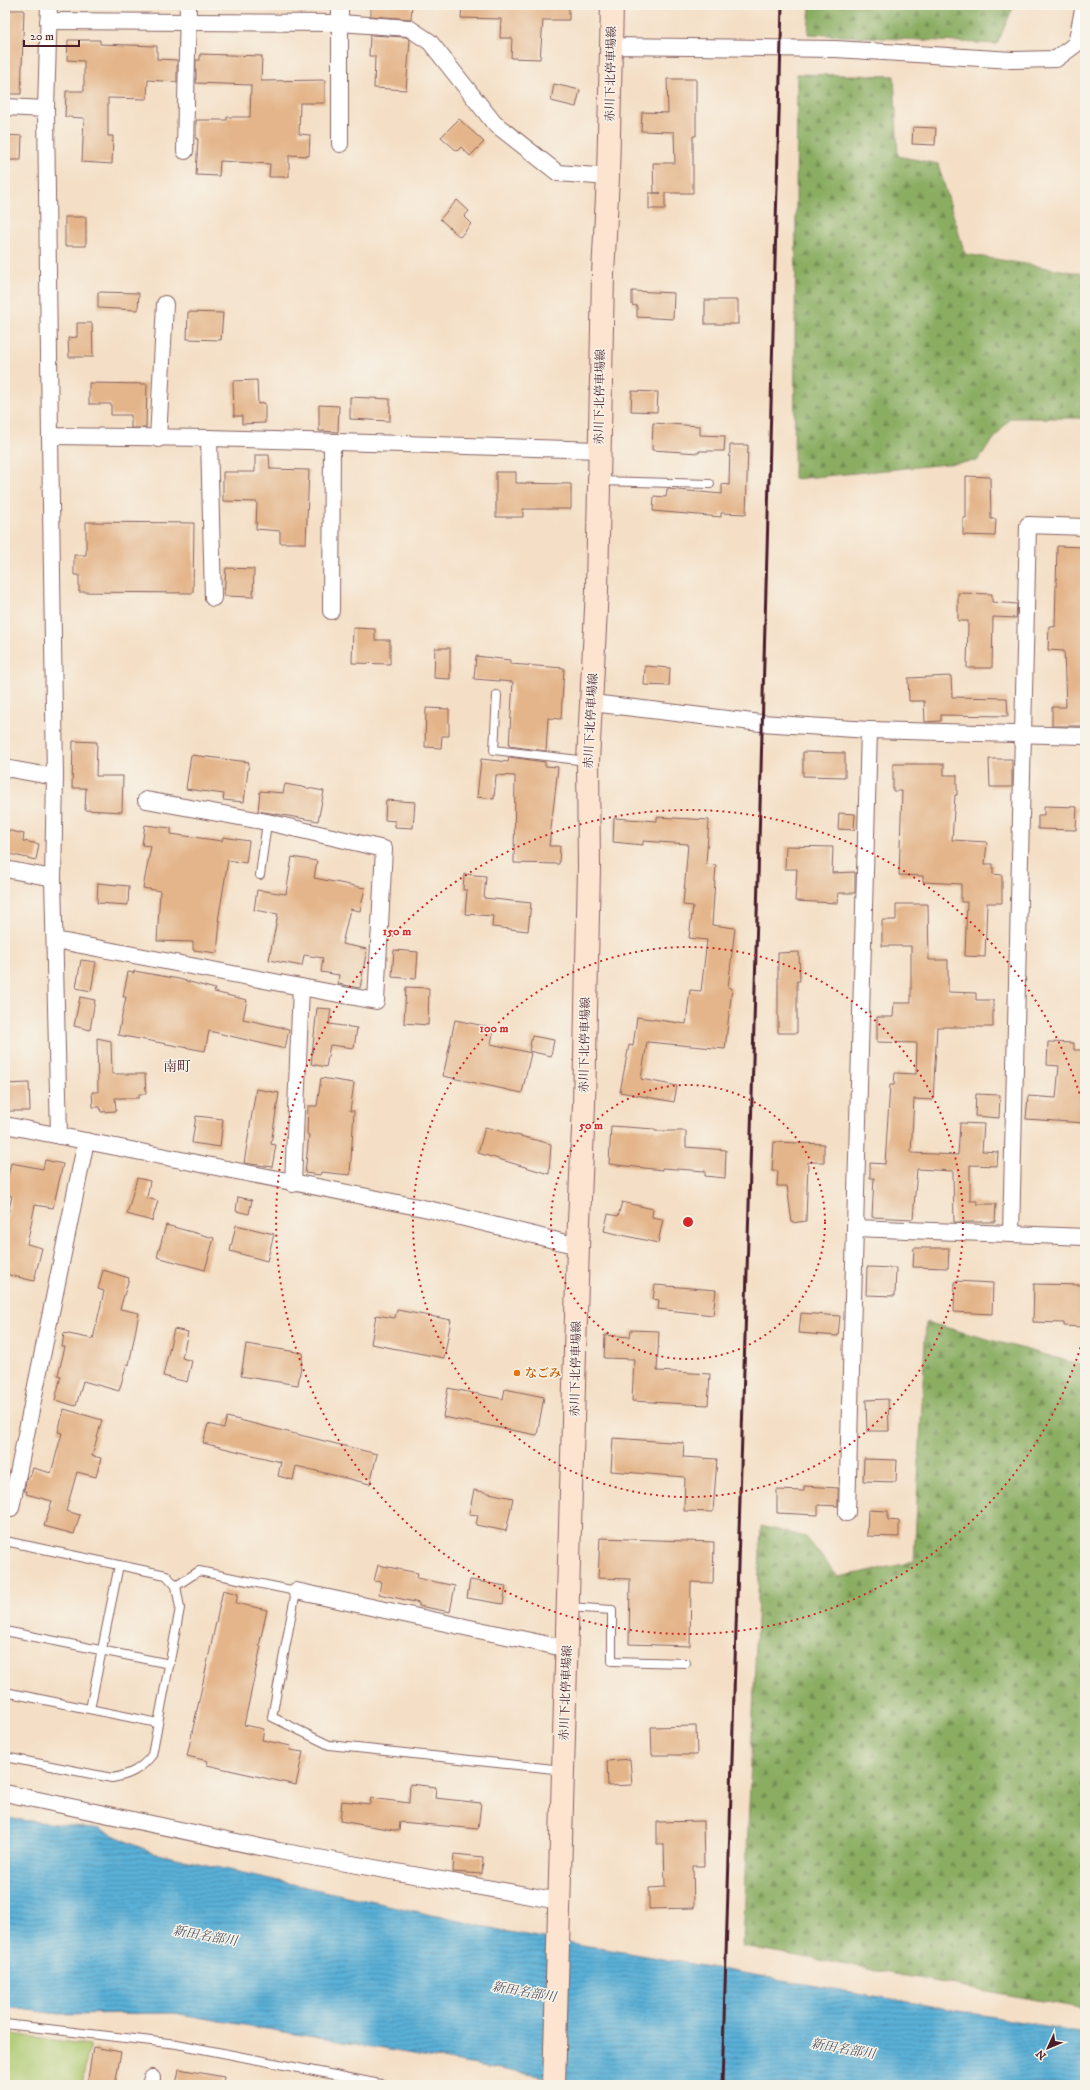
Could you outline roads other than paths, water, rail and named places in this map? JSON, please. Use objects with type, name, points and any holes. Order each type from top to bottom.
[{"type":"main road","name":"赤川下北停車場線","points":[[554,2082],[568,1649],[578,1246],[584,1105],[589,867],[588,761],[592,703],[600,481],[599,450],[603,274],[608,177],[612,5]]},
{"type":"street","points":[[49,5],[46,109],[55,777],[53,878],[59,1136]]},
{"type":"street","points":[[185,151],[188,5]]},
{"type":"street","points":[[340,5],[340,144]]},
{"type":"street","points":[[612,46],[836,49],[1012,60],[1056,59],[1076,44],[1084,5]]},
{"type":"street","points":[[48,21],[340,23],[409,28],[430,42],[494,123],[558,173],[608,177]]},
{"type":"street","points":[[5,107],[46,109]]},
{"type":"street","points":[[158,439],[165,304]]},
{"type":"street","points":[[50,436],[158,439],[209,438],[332,443],[599,450]]},
{"type":"street","points":[[209,438],[213,598]]},
{"type":"street","points":[[331,611],[332,443]]},
{"type":"street","points":[[1011,1234],[1028,525],[1085,527]]},
{"type":"street","points":[[592,703],[761,723],[869,730],[1085,736]]},
{"type":"street","points":[[847,1513],[869,730]]},
{"type":"street","points":[[5,768],[55,777]]},
{"type":"street","points":[[55,940],[376,1001],[384,849],[267,822],[146,800]]},
{"type":"street","points":[[5,869],[53,878]]},
{"type":"street","points":[[293,1184],[301,987]]},
{"type":"street","points":[[5,1125],[293,1184],[428,1209],[578,1246]]},
{"type":"street","points":[[11,1508],[86,1141]]},
{"type":"street","points":[[855,1228],[1085,1237]]},
{"type":"street","points":[[296,1591],[568,1649]]},
{"type":"street","points":[[5,1793],[279,1851],[559,1906]]},
{"type":"lane","points":[[600,481],[710,484]]},
{"type":"lane","points":[[498,696],[494,750],[588,761]]},
{"type":"lane","points":[[260,875],[267,822]]},
{"type":"lane","points":[[5,1541],[166,1575],[176,1586],[180,1608],[152,1755],[143,1766],[125,1776],[112,1778],[5,1757]]},
{"type":"lane","points":[[90,1709],[119,1565]]},
{"type":"lane","points":[[176,1586],[199,1572],[296,1591],[272,1717],[329,1745],[564,1770]]},
{"type":"lane","points":[[569,1607],[612,1610],[612,1661],[686,1664]]},
{"type":"lane","points":[[5,1631],[170,1664]]},
{"type":"lane","points":[[5,1692],[158,1723]]},
{"type":"lane","points":[[5,2024],[177,2044],[385,2085]]},
{"type":"water","name":"新田名部川","points":[[5,1818],[100,1829],[153,1853],[509,1932],[1085,2033],[1085,2085],[592,2085],[174,2013],[58,2014],[5,2007]]},
{"type":"railway","points":[[722,2085],[749,1206],[782,5]]},
{"type":"place","name":"なごみ","points":[[517,1373]]},
{"type":"district","name":"南町","points":[[177,1067]]}]
